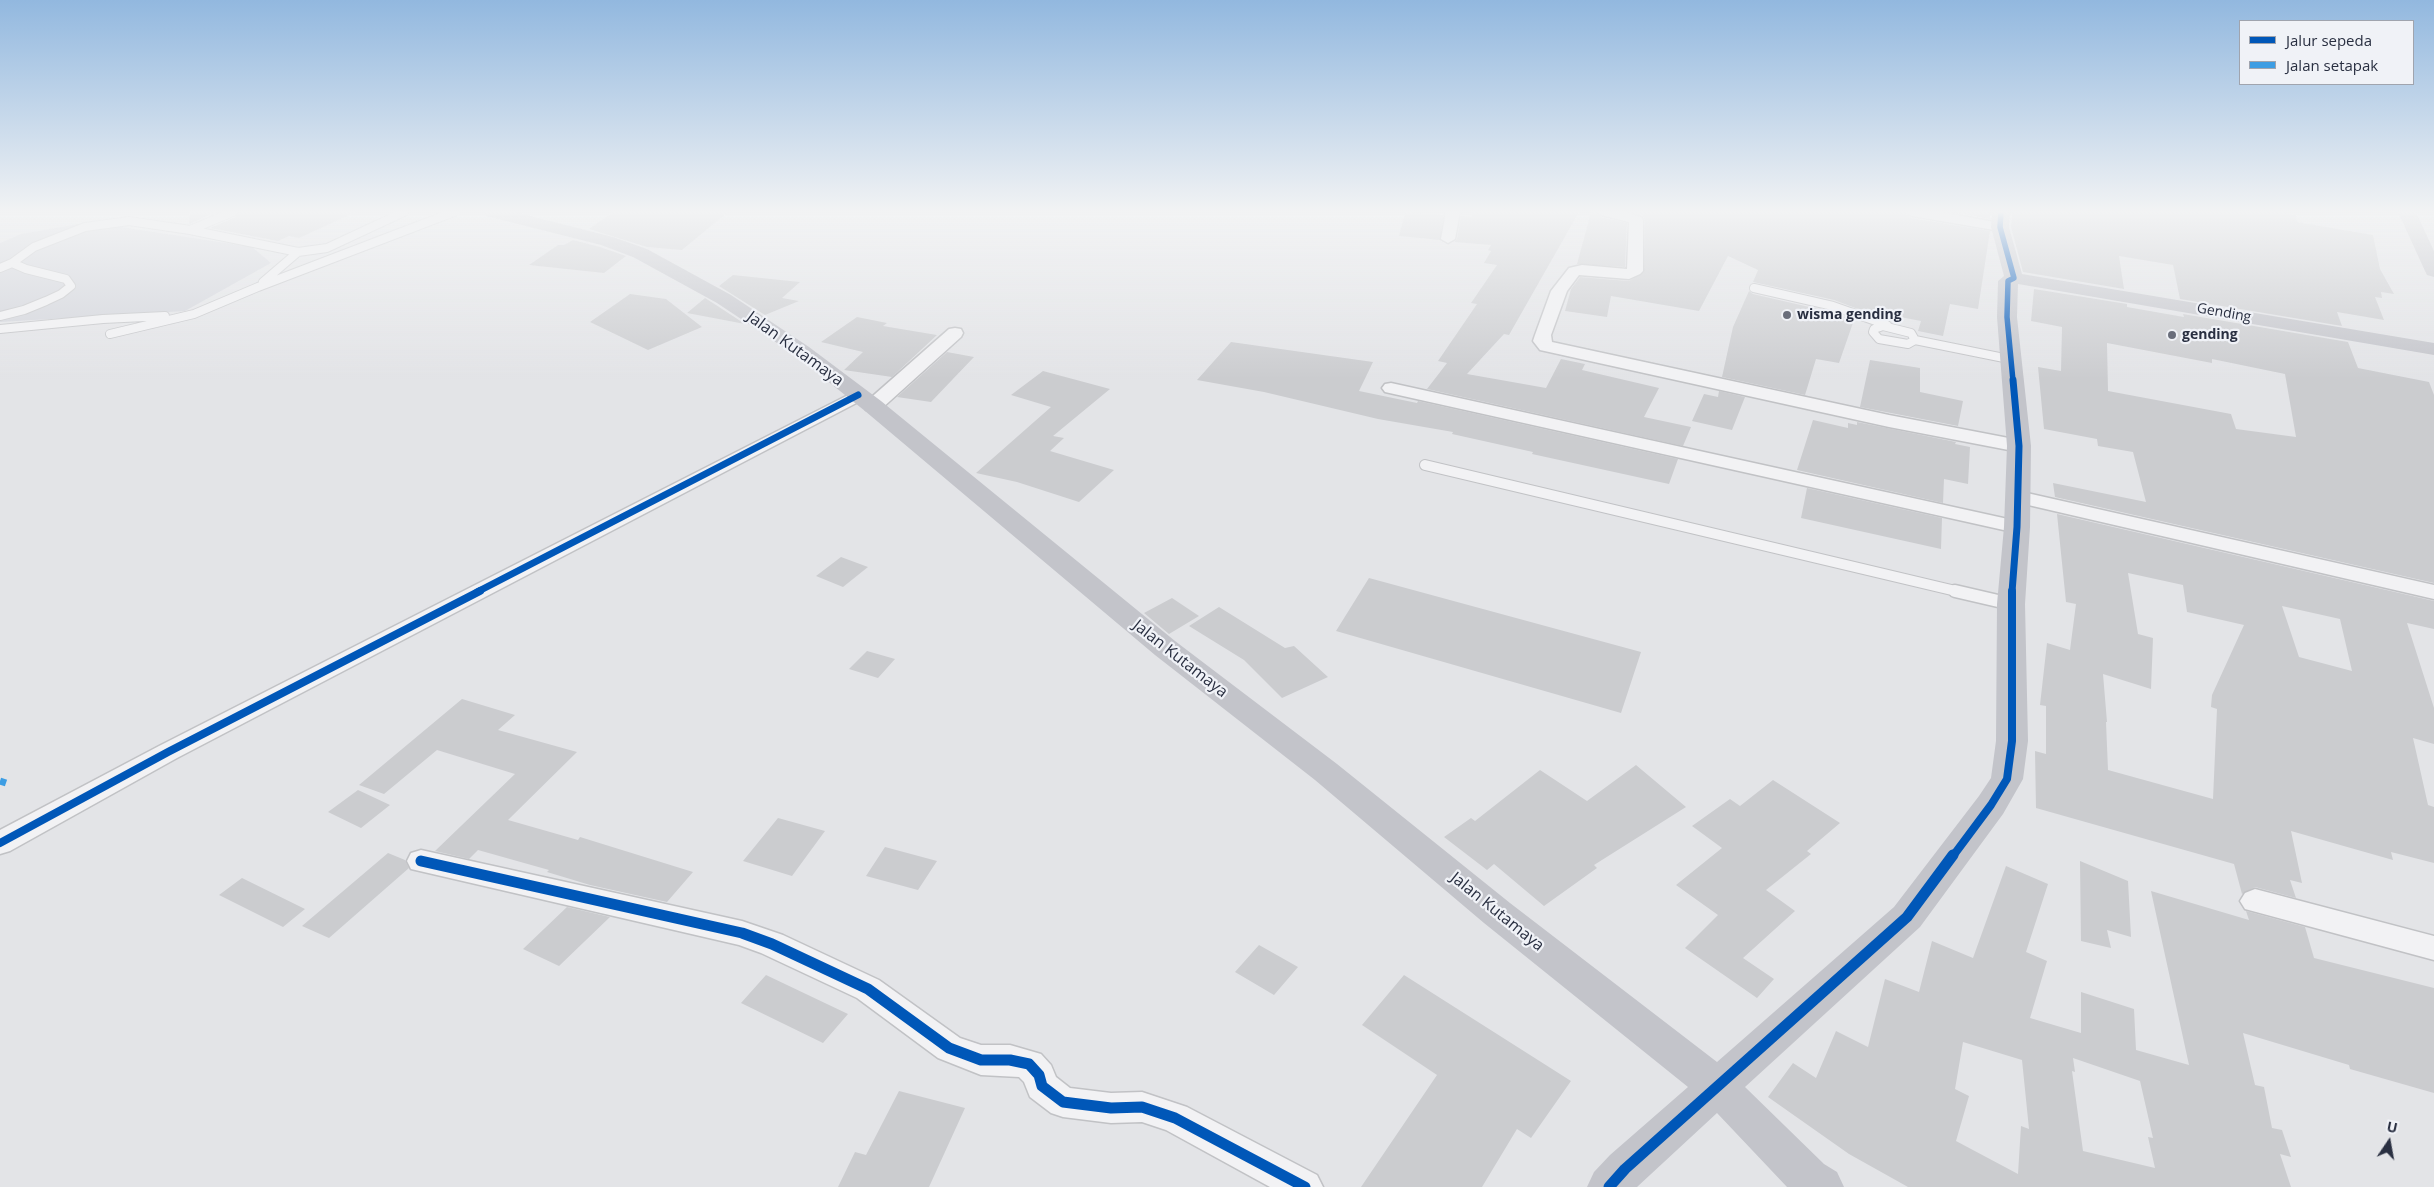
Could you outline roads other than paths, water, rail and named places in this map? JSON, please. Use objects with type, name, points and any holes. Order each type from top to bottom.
[{"type":"main road","name":"Jalan Kutamaya","points":[[666,267],[724,299],[802,351],[865,400],[1165,648],[1326,772],[1497,913],[1717,1086],[1809,1179],[1822,1187]]},
{"type":"main road","points":[[1609,1187],[1625,1169],[1908,917],[1991,805],[2007,779],[2012,741],[2011,604],[2017,528],[2019,446],[2009,359],[2007,317],[2008,281],[2014,278],[2011,267]]},
{"type":"main road","name":"Gending","points":[[2014,278],[2434,350]]},
{"type":"street","points":[[1635,267],[1635,272],[1629,274],[1574,271],[1559,291],[1543,335],[1542,341],[1546,346],[1889,421],[2019,446]]},
{"type":"street","points":[[0,843],[177,747],[865,400],[956,333]]},
{"type":"street","points":[[1391,388],[1691,453],[2017,528]]},
{"type":"street","points":[[2018,497],[2434,592]]},
{"type":"street","points":[[421,861],[742,933],[772,944],[868,989],[948,1048],[981,1060],[1010,1060],[1029,1064],[1038,1074],[1042,1086],[1063,1102],[1112,1108],[1142,1107],[1175,1118],[1305,1187]]},
{"type":"street","points":[[2255,901],[2434,948]]},
{"type":"lane","points":[[0,316],[24,310],[46,301],[61,294],[71,286],[66,279],[22,267]]},
{"type":"lane","points":[[258,287],[280,267]]},
{"type":"lane","points":[[110,334],[194,314],[309,267]]},
{"type":"lane","points":[[1754,288],[1833,306],[1891,327],[1906,330],[1914,336],[1915,340]]},
{"type":"lane","points":[[0,329],[103,319],[194,314]]},
{"type":"lane","points":[[1891,327],[1878,327],[1873,332],[1879,339],[1893,344],[1908,344],[1915,340],[2009,359]]},
{"type":"lane","points":[[1425,465],[2011,604]]},
{"type":"place","name":"wisma gending","points":[[1787,315]]},
{"type":"place","name":"gending","points":[[2172,335]]}]
